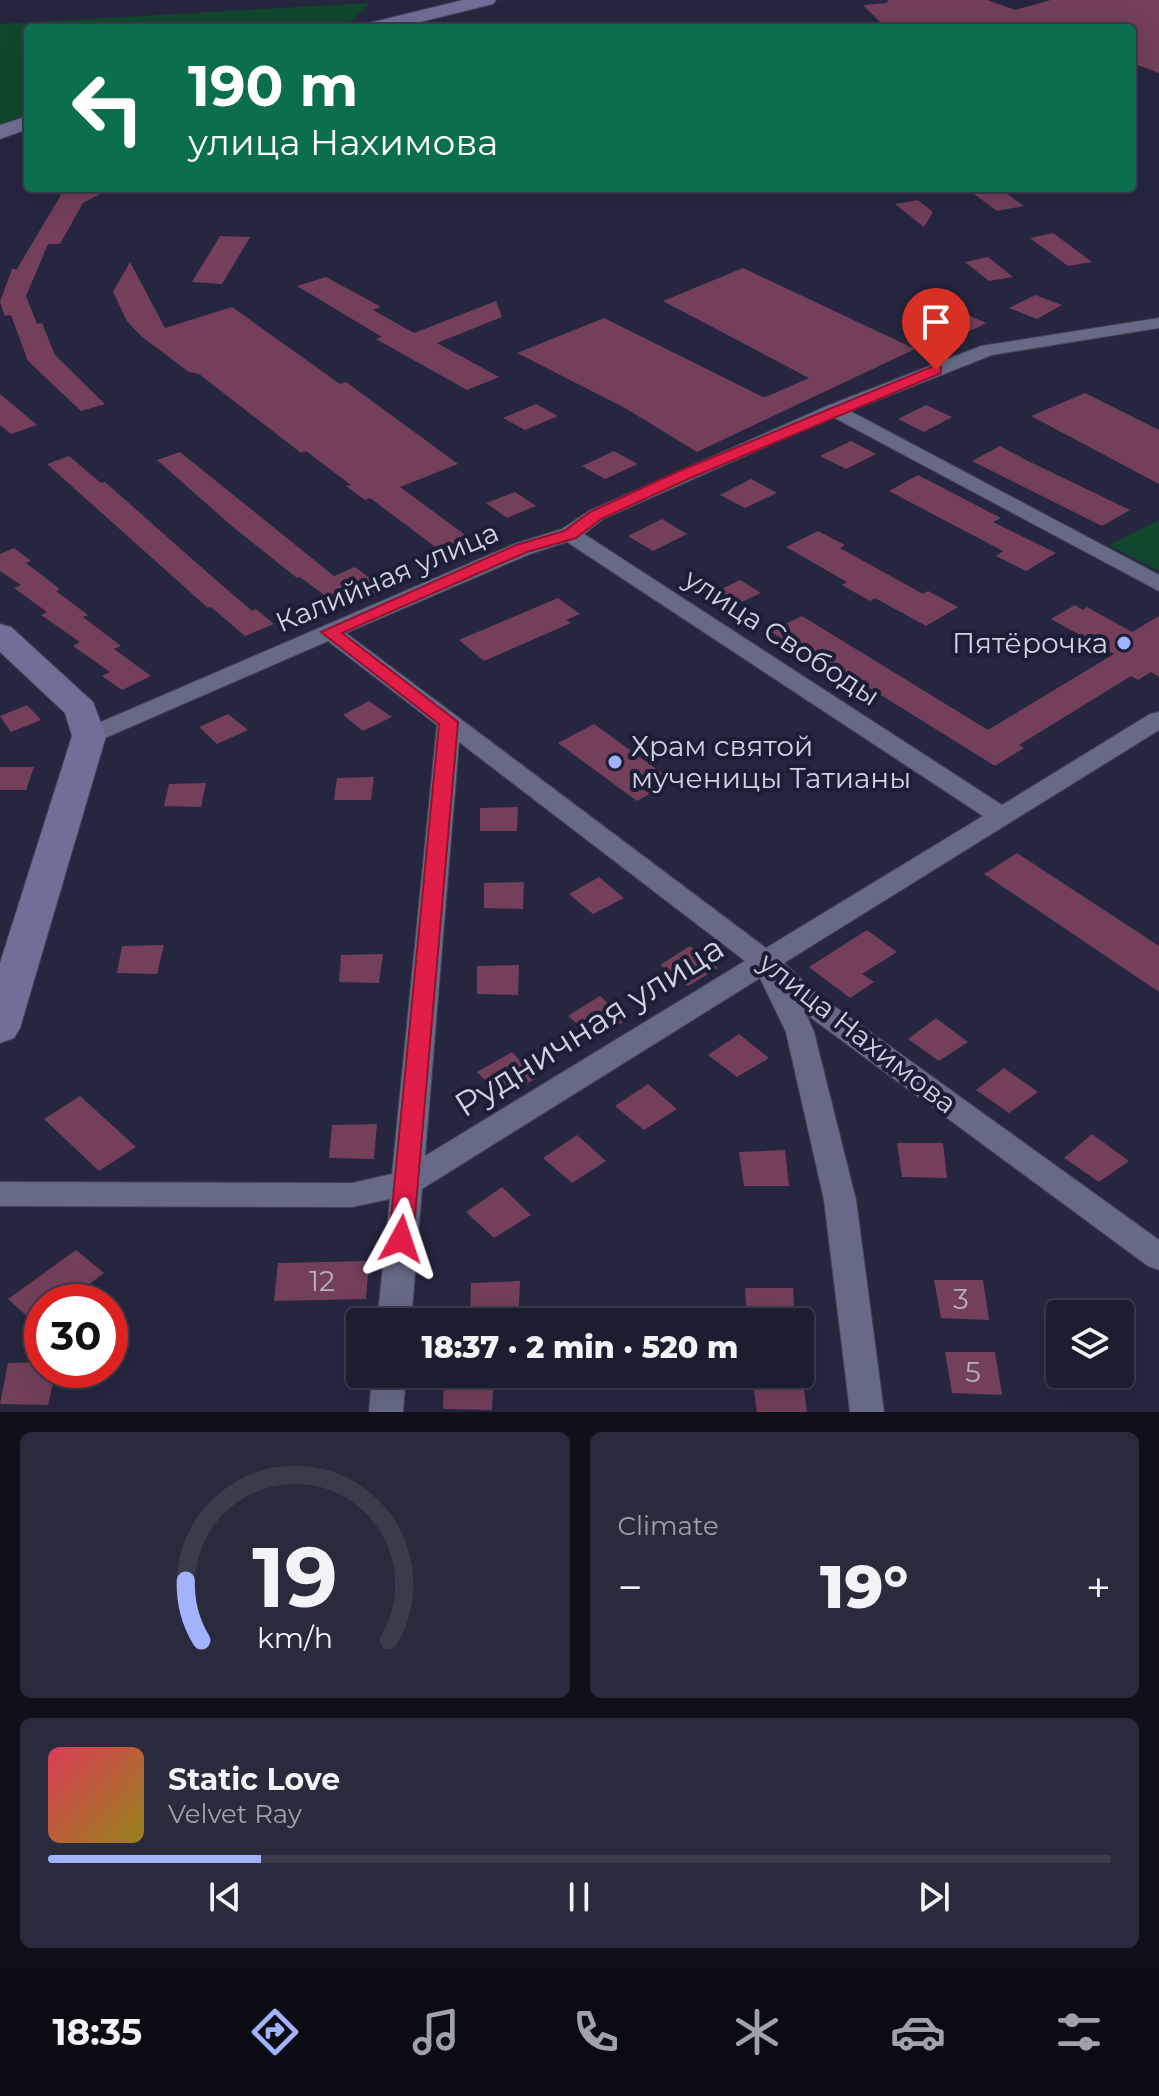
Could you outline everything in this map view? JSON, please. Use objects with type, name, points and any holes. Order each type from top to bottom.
[{"type":"main road","points":[[388,24],[486,0]]},
{"type":"main road","points":[[0,132],[24,123]]},
{"type":"main road","points":[[0,634],[81,709],[89,736],[0,1028]]},
{"type":"street","name":"Калийная улица","points":[[89,736],[522,549],[570,534],[596,515],[834,410],[988,350],[1159,323]]},
{"type":"street","points":[[834,410],[1159,584]]},
{"type":"street","name":"улица Свободы","points":[[570,534],[1001,816]]},
{"type":"street","name":"улица Нахимова","points":[[330,632],[766,962],[806,1000],[1159,1257]]},
{"type":"street","name":"Рудничная улица","points":[[0,1194],[352,1195],[406,1183],[1159,719]]},
{"type":"street","points":[[395,1308],[449,722]]},
{"type":"street","points":[[766,962],[800,1032],[840,1200],[867,1412]]},
{"type":"street","points":[[386,1412],[388,1388]]},
{"type":"green space","points":[[371,3],[347,24],[24,24],[24,117],[0,126],[0,24]]},
{"type":"green space","points":[[1159,520],[1159,571],[1109,545]]},
{"type":"building","points":[[888,0],[987,0],[1015,10],[1051,0],[1159,0],[1159,73],[1136,64],[1136,24],[882,24],[863,5],[887,3]]},
{"type":"building","points":[[63,192],[104,192],[83,203],[60,244],[48,244],[26,296],[37,324],[42,323],[55,355],[105,404],[81,411],[28,361],[11,315],[5,316],[0,302],[12,269],[17,269]]},
{"type":"building","points":[[971,192],[1005,192],[1024,206],[997,211]]},
{"type":"building","points":[[918,200],[933,212],[924,227],[895,204]]},
{"type":"building","points":[[1053,233],[1092,262],[1068,266],[1030,238]]},
{"type":"building","points":[[220,236],[250,237],[222,284],[192,282]]},
{"type":"building","points":[[988,257],[1013,277],[989,281],[965,262]]},
{"type":"building","points":[[130,262],[165,328],[232,307],[340,384],[346,382],[458,464],[400,487],[472,540],[442,552],[370,498],[365,500],[346,486],[351,485],[306,451],[301,453],[199,374],[189,372],[141,336],[127,321],[113,292]]},
{"type":"building","points":[[743,268],[915,349],[697,452],[625,408],[517,353],[604,318],[763,397],[768,396],[809,378],[663,301]]},
{"type":"building","points":[[326,277],[381,307],[373,310],[414,333],[496,301],[502,317],[437,343],[499,377],[467,390],[376,339],[382,337],[297,286]]},
{"type":"building","points":[[919,293],[986,323],[966,333],[912,309]]},
{"type":"building","points":[[1035,295],[1062,305],[1037,319],[1009,308]]},
{"type":"building","points":[[1085,393],[1159,430],[1159,484],[1031,416]]},
{"type":"building","points":[[0,394],[37,425],[11,434],[0,425]]},
{"type":"building","points":[[536,404],[558,416],[525,430],[503,418]]},
{"type":"building","points":[[926,405],[952,417],[924,432],[898,419]]},
{"type":"building","points":[[851,441],[876,454],[846,469],[820,456]]},
{"type":"building","points":[[1000,446],[1130,510],[1102,526],[972,461]]},
{"type":"building","points":[[614,451],[638,464],[605,479],[582,466]]},
{"type":"building","points":[[180,452],[334,576],[355,567],[384,589],[356,601],[344,592],[328,598],[300,577],[297,578],[157,460]]},
{"type":"building","points":[[69,456],[101,483],[105,482],[252,611],[256,609],[274,624],[245,636],[211,607],[208,608],[47,464]]},
{"type":"building","points":[[918,475],[1001,518],[993,522],[1056,553],[1026,571],[996,556],[1003,551],[889,491]]},
{"type":"building","points":[[751,479],[777,493],[745,508],[720,495]]},
{"type":"building","points":[[515,492],[536,506],[507,518],[486,503]]},
{"type":"building","points":[[662,519],[687,534],[653,551],[628,536]]},
{"type":"building","points":[[818,531],[845,545],[840,548],[923,594],[928,591],[958,607],[926,626],[875,598],[870,601],[842,585],[847,582],[786,547]]},
{"type":"building","points":[[14,548],[31,561],[26,563],[60,589],[56,591],[88,615],[83,617],[121,646],[114,649],[151,676],[122,690],[102,676],[110,672],[73,646],[80,642],[41,615],[47,612],[14,588],[21,585],[0,571],[0,554]]},
{"type":"building","points":[[740,580],[761,593],[731,607],[711,594]]},
{"type":"building","points":[[558,598],[580,614],[566,620],[571,623],[484,661],[459,640]]},
{"type":"building","points":[[1075,605],[1083,610],[1087,607],[1132,632],[1159,616],[1159,677],[1151,672],[1138,680],[1131,676],[1019,745],[1024,748],[995,766],[815,654],[809,657],[770,631],[802,616],[988,730],[1114,654],[1051,619]]},
{"type":"building","points":[[369,701],[392,717],[363,731],[343,715]]},
{"type":"building","points":[[27,705],[41,720],[11,732],[0,716]]},
{"type":"building","points":[[228,714],[248,730],[217,744],[199,727]]},
{"type":"building","name":"Храм святой мученицы Татианы","points":[[594,724],[673,781],[637,801],[558,743]]},
{"type":"building","points":[[0,767],[34,767],[26,790],[0,790]]},
{"type":"building","points":[[374,777],[371,800],[334,800],[337,778]]},
{"type":"building","points":[[206,783],[201,807],[164,806],[169,784]]},
{"type":"building","points":[[518,807],[517,831],[480,831],[480,808]]},
{"type":"building","points":[[1017,853],[1159,946],[1159,992],[984,874]]},
{"type":"building","points":[[599,877],[624,898],[593,914],[569,894]]},
{"type":"building","points":[[524,882],[523,909],[484,908],[484,883]]},
{"type":"building","points":[[867,930],[897,952],[862,974],[874,982],[850,998],[809,967]]},
{"type":"building","points":[[164,945],[157,974],[117,973],[122,946]]},
{"type":"building","points":[[690,946],[718,968],[688,986],[660,965]]},
{"type":"building","points":[[383,954],[379,983],[339,982],[341,955]]},
{"type":"building","points":[[519,965],[518,995],[477,994],[477,966]]},
{"type":"building","points":[[600,996],[627,1020],[594,1038],[568,1016]]},
{"type":"building","points":[[936,1018],[968,1042],[939,1061],[908,1039]]},
{"type":"building","points":[[739,1034],[769,1058],[737,1077],[708,1055]]},
{"type":"building","points":[[512,1052],[537,1078],[502,1097],[477,1072]]},
{"type":"building","points":[[1004,1068],[1038,1092],[1009,1113],[976,1090]]},
{"type":"building","points":[[648,1084],[677,1109],[644,1130],[615,1106]]},
{"type":"building","points":[[80,1096],[136,1147],[99,1171],[44,1119]]},
{"type":"building","points":[[377,1124],[374,1159],[329,1158],[332,1125]]},
{"type":"building","points":[[1092,1134],[1129,1161],[1099,1182],[1064,1158]]},
{"type":"building","points":[[577,1135],[606,1161],[572,1183],[543,1158]]},
{"type":"building","points":[[897,1143],[943,1143],[947,1178],[902,1177]]},
{"type":"building","points":[[785,1150],[789,1186],[744,1186],[739,1152]]},
{"type":"building","points":[[502,1187],[531,1215],[494,1238],[466,1212]]},
{"type":"building","points":[[76,1250],[104,1273],[90,1284],[29,1284]]},
{"type":"building","points":[[369,1261],[366,1299],[274,1301],[278,1263]]},
{"type":"building","points":[[934,1280],[983,1280],[989,1320],[941,1318]]},
{"type":"building","points":[[520,1281],[519,1308],[470,1308],[471,1283]]},
{"type":"building","points":[[24,1287],[24,1314],[8,1299]]},
{"type":"building","points":[[745,1288],[793,1288],[794,1308],[746,1308]]},
{"type":"building","points":[[945,1352],[995,1352],[1002,1395],[952,1393]]},
{"type":"building","points":[[8,1363],[24,1363],[24,1388],[52,1388],[48,1405],[0,1404]]},
{"type":"building","points":[[444,1388],[493,1388],[492,1410],[443,1409]]},
{"type":"building","points":[[754,1388],[804,1388],[807,1412],[757,1412]]},
{"type":"place","name":"Пятёрочка","points":[[1124,643]]},
{"type":"place","name":"Храм святой мученицы Татианы","points":[[615,762]]},
{"type":"route","points":[[401,1239],[449,722],[330,632],[522,549],[570,534],[596,515],[682,476],[936,370]]}]
